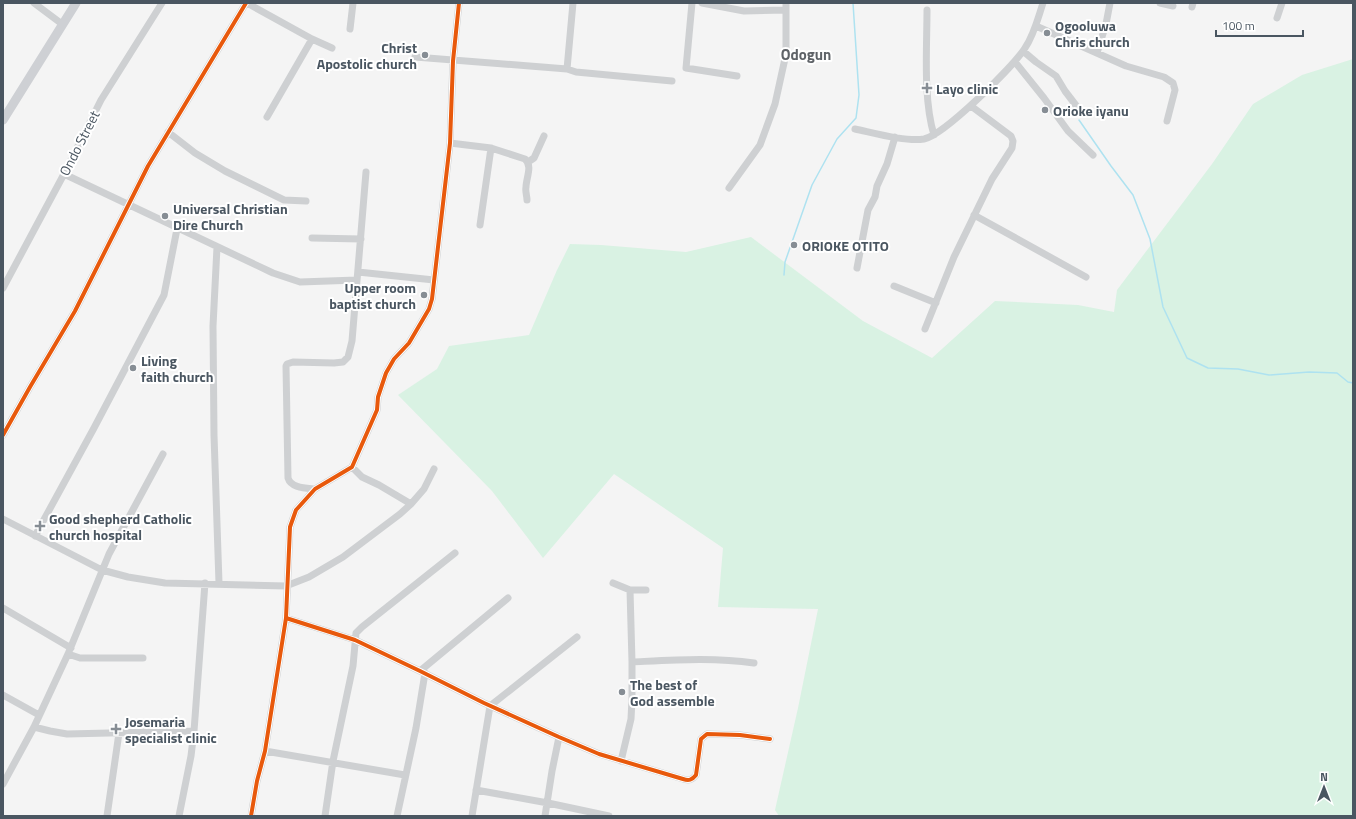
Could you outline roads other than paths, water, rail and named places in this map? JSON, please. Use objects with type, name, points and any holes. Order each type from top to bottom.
[{"type":"street","points":[[34,3],[62,24]]},
{"type":"street","points":[[3,120],[76,3]]},
{"type":"street","name":"Ondo Street","points":[[3,288],[64,174],[101,100],[162,3]]},
{"type":"street","points":[[3,435],[75,312],[148,166],[247,3],[312,39],[332,48]]},
{"type":"street","points":[[350,29],[353,3]]},
{"type":"street","points":[[251,816],[257,781],[265,750],[286,618],[286,586],[290,526],[293,517],[296,510],[315,489],[352,467],[377,410],[380,392],[386,373],[394,359],[410,343],[429,309],[433,294],[450,144],[453,61],[459,3]]},
{"type":"street","points":[[568,69],[573,3]]},
{"type":"street","points":[[692,3],[686,68],[737,76]]},
{"type":"street","points":[[706,3],[744,11],[786,7],[786,54],[775,104],[760,145],[730,188]]},
{"type":"street","points":[[856,129],[918,140],[926,139],[934,135],[970,106],[1016,62],[1036,26],[1043,3]]},
{"type":"street","points":[[1097,53],[1106,24],[1110,3]]},
{"type":"street","points":[[1160,3],[1173,6]]},
{"type":"street","points":[[1277,18],[1282,3]]},
{"type":"street","points":[[927,10],[928,103],[929,119],[934,135]]},
{"type":"street","points":[[1036,26],[1126,66],[1164,77],[1173,83],[1175,90],[1167,121]]},
{"type":"street","points":[[267,117],[312,39]]},
{"type":"street","points":[[1023,51],[1056,76],[1065,92],[1078,108]]},
{"type":"street","points":[[415,57],[568,69],[576,72],[672,80]]},
{"type":"street","points":[[1016,62],[1068,131],[1094,155]]},
{"type":"street","points":[[925,329],[954,257],[974,215],[992,179],[1012,148],[1013,141],[1011,136],[970,106]]},
{"type":"street","points":[[168,132],[195,153],[225,171],[284,200],[306,202]]},
{"type":"street","points":[[528,162],[534,158],[544,136]]},
{"type":"street","points":[[857,268],[868,210],[875,197],[877,186],[887,164],[895,137]]},
{"type":"street","points":[[450,144],[491,148],[528,162],[530,167],[526,188],[527,200]]},
{"type":"street","points":[[480,226],[491,148]]},
{"type":"street","points":[[315,489],[295,486],[291,484],[288,478],[286,366],[287,364],[293,362],[343,362],[346,360],[350,352],[366,172]]},
{"type":"street","points":[[64,174],[273,273],[300,282],[357,280]]},
{"type":"street","points":[[974,215],[1086,277]]},
{"type":"street","points":[[35,536],[164,295],[177,228]]},
{"type":"street","points":[[312,238],[361,239]]},
{"type":"street","points":[[217,247],[213,326],[214,435],[220,583]]},
{"type":"street","points":[[358,272],[434,280]]},
{"type":"street","points":[[894,286],[936,303]]},
{"type":"street","points":[[3,784],[34,727],[69,651],[109,554],[163,454]]},
{"type":"street","points":[[352,467],[362,477],[411,504]]},
{"type":"street","points":[[3,520],[102,570],[128,577],[152,582],[286,586],[309,577],[343,557],[374,536],[411,504],[424,489],[434,469]]},
{"type":"street","points":[[325,816],[353,666],[356,633],[455,553]]},
{"type":"street","points":[[179,816],[191,756],[194,731],[206,583]]},
{"type":"street","points":[[613,583],[630,590],[646,590]]},
{"type":"street","points":[[621,761],[631,719],[632,662],[630,590]]},
{"type":"street","points":[[397,816],[416,728],[422,672],[508,598]]},
{"type":"street","points":[[3,608],[80,658],[143,658]]},
{"type":"street","points":[[286,618],[355,640],[559,738],[608,757],[683,779],[690,780],[696,775],[701,739],[707,734],[740,735],[770,739]]},
{"type":"street","points":[[472,816],[490,706],[577,638]]},
{"type":"street","points":[[632,662],[733,660],[754,664]]},
{"type":"street","points":[[3,695],[39,715]]},
{"type":"street","points":[[34,727],[67,734],[194,731]]},
{"type":"street","points":[[107,816],[118,733]]},
{"type":"street","points":[[545,816],[559,738]]},
{"type":"street","points":[[265,750],[405,775]]},
{"type":"street","points":[[476,790],[609,816]]},
{"type":"waterway","points":[[784,275],[785,262],[812,185],[837,139],[856,118],[859,95],[853,3]]},
{"type":"waterway","points":[[1079,120],[1133,195],[1150,239],[1163,307],[1187,358],[1208,368],[1238,369],[1269,375],[1309,372],[1337,373],[1348,382],[1353,383]]},
{"type":"place","name":"Ogooluwa Chris church","points":[[1047,33]]},
{"type":"place","name":"Christ Apostolic church","points":[[425,55]]},
{"type":"place","name":"Layo clinic","points":[[927,88]]},
{"type":"place","name":"Orioke iyanu","points":[[1045,110]]},
{"type":"place","name":"Universal Christian Dire Church","points":[[165,216]]},
{"type":"place","name":"ORIOKE OTITO","points":[[794,245]]},
{"type":"place","name":"Upper room baptist church","points":[[424,295]]},
{"type":"place","name":"Living faith church","points":[[133,368]]},
{"type":"place","name":"Good shepherd Catholic church hospital","points":[[40,526]]},
{"type":"place","name":"The best of God assemble","points":[[622,692]]},
{"type":"place","name":"Josemaria specialist clinic","points":[[116,729]]},
{"type":"district","name":"Odogun","points":[[806,54]]}]
